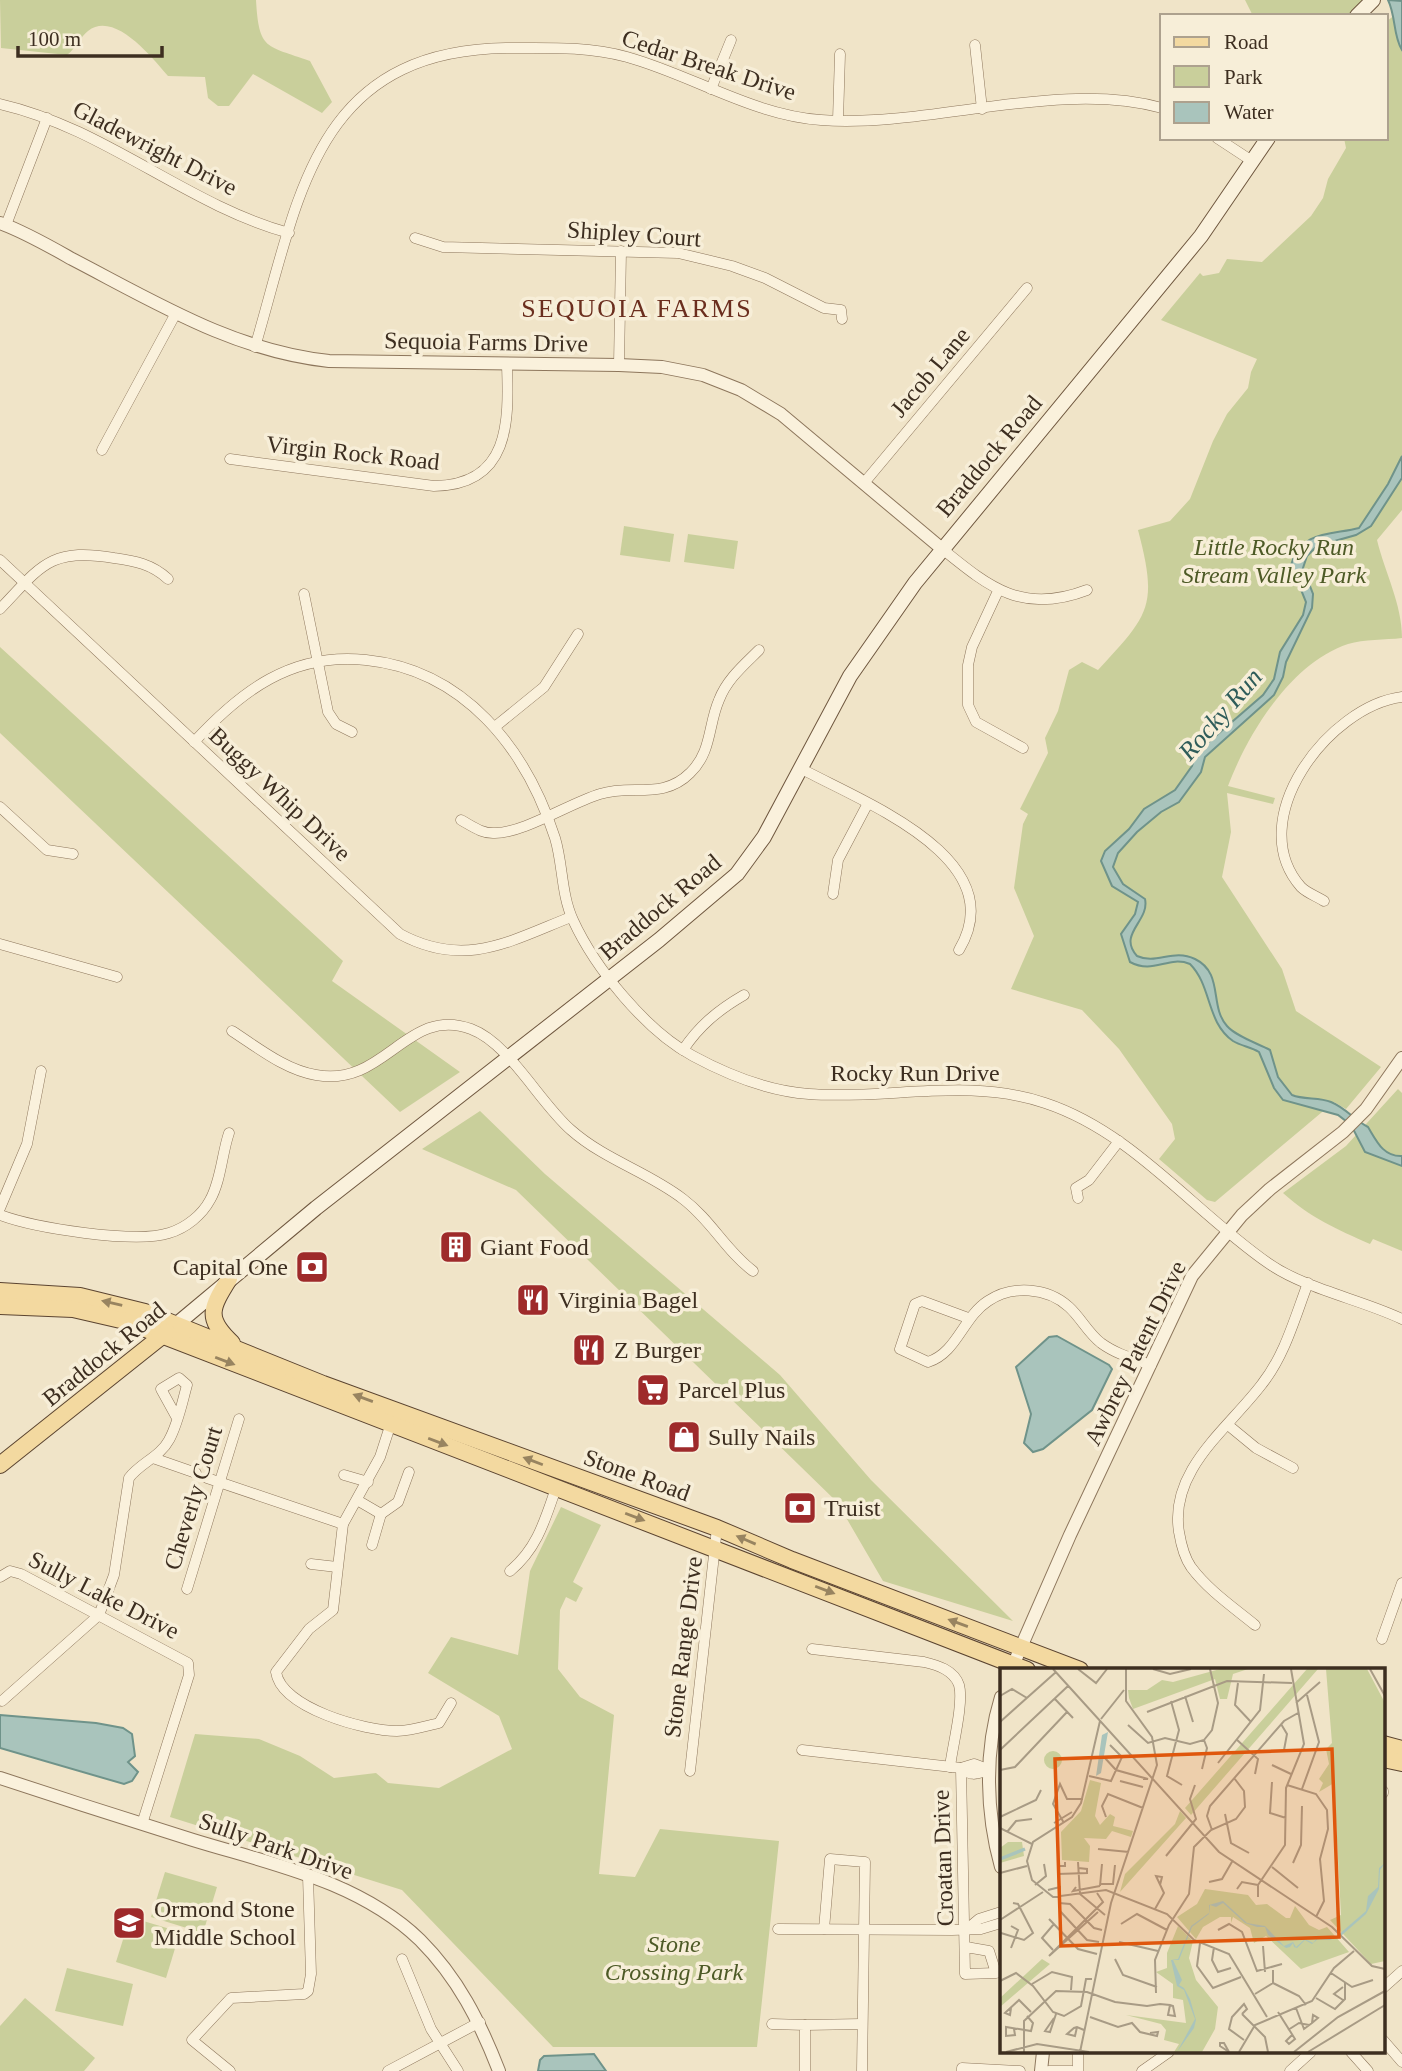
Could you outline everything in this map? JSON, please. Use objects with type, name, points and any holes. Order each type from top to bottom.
[{"type":"main road","points":[[1359,14],[1373,0]]},
{"type":"main road","name":"Braddock Road","points":[[0,1465],[177,1324],[229,1279],[611,978],[737,874],[764,836],[860,660],[941,548],[1195,244],[1267,140]]},
{"type":"main road","points":[[229,1279],[215,1304],[213,1316],[216,1327],[239,1349]]},
{"type":"main road","name":"Stone Road","points":[[0,1291],[80,1296],[127,1307],[177,1324],[556,1488],[715,1548],[1015,1668]]},
{"type":"main road","name":"Stone Road","points":[[0,1306],[73,1309],[125,1321],[161,1336],[717,1528],[1075,1668]]},
{"type":"main road","points":[[1384,1744],[1402,1749]]},
{"type":"main road","points":[[1384,1759],[1402,1763]]},
{"type":"street","points":[[711,89],[731,40]]},
{"type":"street","points":[[975,45],[982,109]]},
{"type":"street","name":"Cedar Break Drive","points":[[255,348],[289,233],[317,153],[345,114],[377,84],[432,57],[483,49],[593,50],[650,65],[780,113],[838,120],[876,120],[1106,98],[1160,108]]},
{"type":"street","points":[[838,120],[840,54]]},
{"type":"street","name":"Gladewright Drive","points":[[0,104],[47,118],[250,221],[289,233]]},
{"type":"street","points":[[3,224],[47,118]]},
{"type":"street","points":[[1220,140],[1252,162]]},
{"type":"street","name":"Sequoia Farms Drive","points":[[3,224],[176,313],[255,348],[329,361],[619,365],[684,370],[741,390],[781,414],[941,548]]},
{"type":"street","name":"Shipley Court","points":[[415,238],[443,247],[671,253],[719,262],[765,278],[841,315]]},
{"type":"street","points":[[619,365],[621,251]]},
{"type":"street","name":"Jacob Lane","points":[[864,483],[1027,288]]},
{"type":"street","points":[[102,450],[176,313]]},
{"type":"street","name":"Virgin Rock Road","points":[[230,459],[434,486],[460,483],[489,464],[502,445],[506,427],[507,365]]},
{"type":"street","points":[[941,548],[998,592],[1045,601],[1087,590]]},
{"type":"street","points":[[0,609],[43,565],[57,558],[80,553],[142,563],[168,579]]},
{"type":"street","name":"Buggy Whip Drive","points":[[0,560],[386,923],[415,942],[448,951],[481,950],[571,917]]},
{"type":"street","points":[[998,592],[972,647],[968,665],[968,705],[976,722],[1023,748]]},
{"type":"street","points":[[304,594],[328,712],[336,724],[352,732]]},
{"type":"street","points":[[496,726],[544,687],[578,634]]},
{"type":"street","points":[[461,820],[483,832],[497,833],[599,794],[618,790],[655,791],[684,778],[705,752],[715,710],[724,688],[759,650]]},
{"type":"street","points":[[194,742],[225,709],[253,687],[290,670],[317,663],[361,659],[413,669],[460,694],[496,726],[513,752],[546,816],[556,844],[571,917]]},
{"type":"street","points":[[1324,901],[1300,885],[1287,861],[1281,835],[1288,796],[1300,774],[1344,722],[1367,707],[1402,697]]},
{"type":"street","points":[[800,768],[928,839],[958,872],[973,916],[970,932],[959,950]]},
{"type":"street","points":[[833,894],[838,860],[867,805]]},
{"type":"street","points":[[0,807],[47,850],[73,854]]},
{"type":"street","name":"Rocky Run Drive","points":[[571,917],[611,978],[645,1020],[683,1050],[713,1066],[783,1091],[835,1094],[974,1089],[1014,1094],[1071,1113],[1119,1142],[1227,1232],[1273,1266],[1308,1283],[1402,1319]]},
{"type":"street","points":[[0,944],[117,977]]},
{"type":"street","points":[[683,1050],[703,1025],[744,995]]},
{"type":"street","points":[[232,1031],[292,1067],[323,1076],[345,1076],[365,1070],[412,1035],[446,1025],[485,1035],[549,1109],[571,1130],[608,1157],[683,1199],[709,1223],[737,1259],[754,1271]]},
{"type":"street","name":"Awbrey Patent Drive","points":[[1022,1647],[1070,1535],[1192,1276],[1227,1232],[1270,1189],[1343,1132],[1366,1110],[1402,1058]]},
{"type":"street","points":[[0,1208],[27,1144],[41,1071]]},
{"type":"street","points":[[0,1215],[44,1227],[71,1230],[149,1237],[174,1232],[198,1216],[211,1199],[229,1133]]},
{"type":"street","points":[[1078,1199],[1076,1188],[1089,1180],[1119,1142]]},
{"type":"street","points":[[1255,1625],[1212,1590],[1192,1568],[1184,1552],[1178,1526],[1180,1498],[1188,1475],[1277,1362],[1308,1283]]},
{"type":"street","points":[[968,1318],[922,1301],[915,1304],[900,1349],[928,1362],[935,1360],[954,1342],[968,1318],[989,1300],[1023,1290],[1046,1293],[1069,1307],[1100,1342],[1114,1351],[1151,1365]]},
{"type":"street","points":[[393,1417],[380,1457],[343,1524],[333,1611],[309,1629],[276,1672],[278,1681],[285,1690],[338,1720],[368,1729],[400,1731],[439,1723],[451,1703]]},
{"type":"street","points":[[2,1701],[99,1615],[114,1575],[128,1478],[138,1466],[153,1458],[169,1441],[177,1418]]},
{"type":"street","name":"Cheverly Court","points":[[187,1589],[239,1419]]},
{"type":"street","points":[[1228,1425],[1256,1448],[1293,1468]]},
{"type":"street","points":[[153,1458],[196,1474]]},
{"type":"street","points":[[372,1545],[381,1514],[398,1502],[409,1472]]},
{"type":"street","points":[[344,1475],[368,1482]]},
{"type":"street","points":[[207,1478],[343,1524]]},
{"type":"street","points":[[510,1571],[531,1552],[556,1488]]},
{"type":"street","points":[[357,1500],[381,1514]]},
{"type":"street","name":"Stone Range Drive","points":[[690,1771],[717,1528]]},
{"type":"street","points":[[311,1564],[337,1567]]},
{"type":"street","name":"Sully Lake Drive","points":[[0,1577],[10,1571],[21,1574],[183,1659],[189,1667],[189,1675],[142,1824]]},
{"type":"street","points":[[1382,1639],[1402,1583]]},
{"type":"street","points":[[1017,1668],[1022,1647]]},
{"type":"street","name":"Croatan Drive","points":[[812,1649],[923,1662],[941,1666],[951,1674],[959,1684],[959,1697],[950,1767]]},
{"type":"street","points":[[1000,1702],[991,1745],[990,1770],[992,1821],[1000,1862]]},
{"type":"street","points":[[802,1750],[961,1768],[974,1764],[990,1770]]},
{"type":"street","name":"Croatan Drive","points":[[961,1768],[966,1947]]},
{"type":"street","name":"Sully Park Drive","points":[[0,1778],[308,1876],[365,1900],[418,1939],[454,1980],[480,2022],[499,2071]]},
{"type":"street","points":[[824,1929],[830,1859],[865,1862],[862,2071]]},
{"type":"street","points":[[230,2071],[192,2040],[231,1998],[304,1994],[308,1991],[311,1974],[308,1876]]},
{"type":"street","points":[[966,1929],[979,1919],[1000,1912]]},
{"type":"street","points":[[778,1928],[966,1929],[1000,1923]]},
{"type":"street","points":[[402,1959],[438,2044],[458,2071]]},
{"type":"street","points":[[1384,1988],[1402,1972]]},
{"type":"street","points":[[388,2071],[480,2022]]},
{"type":"street","points":[[772,2024],[862,2024]]},
{"type":"street","points":[[805,2025],[805,2071]]},
{"type":"street","points":[[1384,2041],[1402,2062]]},
{"type":"street","points":[[1142,2071],[1166,2054]]},
{"type":"street","points":[[1290,2071],[1309,2054]]},
{"type":"street","points":[[1353,2054],[1368,2071]]},
{"type":"street","points":[[962,2071],[962,2068],[1020,2071]]},
{"type":"street","points":[[1049,2071],[1075,2071]]},
{"type":"green space","points":[[0,0],[256,0],[260,29],[268,44],[310,61],[332,102],[322,113],[253,74],[229,106],[218,106],[208,98],[205,77],[168,76],[132,39],[110,27],[99,26],[88,31],[67,55],[1,48]]},
{"type":"green space","points":[[1245,0],[1364,0],[1351,14],[1252,14]]},
{"type":"green space","name":"Little Rocky Run Stream Valley Park","points":[[1402,9],[1402,510],[1377,540],[1396,601],[1402,638],[1354,642],[1327,653],[1290,683],[1274,702],[1247,744],[1228,786],[1275,798],[1273,804],[1227,793],[1231,832],[1222,877],[1282,969],[1296,1011],[1381,1067],[1346,1109],[1334,1102],[1215,1202],[1207,1200],[1159,1159],[1175,1139],[1172,1124],[1119,1049],[1082,1010],[1011,989],[1034,936],[1014,888],[1023,824],[1028,814],[1020,809],[1048,753],[1045,738],[1058,711],[1069,670],[1082,662],[1098,670],[1129,635],[1145,608],[1148,576],[1138,530],[1170,521],[1190,499],[1227,414],[1248,388],[1257,359],[1161,320],[1200,273],[1203,276],[1219,273],[1227,259],[1262,262],[1311,216],[1323,198],[1328,179],[1346,148],[1344,140],[1388,140],[1388,20]]},
{"type":"green space","points":[[624,526],[674,534],[670,562],[620,555]]},
{"type":"green space","points":[[688,534],[738,541],[734,569],[684,562]]},
{"type":"green space","points":[[0,647],[343,961],[332,981],[460,1072],[400,1112],[0,733]]},
{"type":"green space","points":[[1398,1089],[1402,1093],[1402,1251],[1373,1239],[1370,1244],[1335,1228],[1283,1193],[1346,1146]]},
{"type":"green space","points":[[480,1111],[545,1174],[780,1375],[871,1480],[1013,1621],[883,1581],[837,1502],[516,1190],[422,1149]]},
{"type":"green space","name":"Stone Crossing Park","points":[[561,1507],[601,1525],[573,1582],[583,1588],[576,1602],[566,1597],[560,1610],[558,1669],[580,1697],[614,1715],[599,1874],[635,1877],[660,1829],[779,1841],[757,2047],[553,2047],[402,1890],[170,1817],[195,1734],[259,1739],[300,1756],[334,1778],[376,1773],[388,1783],[439,1788],[512,1749],[499,1716],[428,1673],[451,1637],[518,1655],[530,1571]]},
{"type":"green space","points":[[165,1872],[217,1887],[203,1933],[151,1917]]},
{"type":"green space","points":[[130,1917],[180,1932],[166,1978],[116,1962]]},
{"type":"green space","points":[[67,1968],[133,1984],[123,2026],[55,2011]]},
{"type":"green space","points":[[25,1998],[95,2058],[84,2071],[0,2071],[0,2026]]},
{"type":"water","points":[[1388,0],[1402,1],[1402,50],[1397,39]]},
{"type":"water","name":"Rocky Run","points":[[1402,456],[1402,478],[1371,526],[1356,535],[1317,546],[1307,556],[1303,568],[1313,594],[1312,608],[1286,662],[1283,677],[1274,695],[1205,757],[1201,772],[1179,802],[1161,812],[1137,832],[1118,853],[1113,867],[1123,884],[1145,899],[1143,914],[1131,941],[1137,956],[1151,959],[1187,956],[1204,965],[1210,973],[1218,1009],[1227,1026],[1242,1037],[1270,1050],[1278,1077],[1292,1095],[1326,1100],[1341,1107],[1368,1127],[1385,1151],[1402,1156],[1402,1166],[1365,1152],[1351,1125],[1338,1115],[1283,1100],[1274,1088],[1259,1052],[1233,1041],[1224,1033],[1213,1014],[1202,983],[1190,964],[1175,962],[1146,967],[1130,962],[1121,934],[1135,914],[1138,902],[1112,886],[1101,861],[1105,851],[1129,829],[1144,809],[1175,790],[1192,766],[1196,753],[1263,695],[1274,679],[1280,652],[1303,615],[1306,602],[1291,565],[1295,554],[1302,545],[1319,536],[1359,528],[1388,484]]},
{"type":"water","points":[[1057,1336],[1112,1369],[1092,1410],[1043,1449],[1033,1452],[1024,1443],[1031,1414],[1016,1367],[1049,1337]]},
{"type":"water","points":[[0,1715],[96,1723],[123,1728],[132,1734],[135,1756],[128,1762],[138,1772],[132,1781],[124,1784],[0,1748]]},
{"type":"water","points":[[594,2054],[606,2071],[538,2071],[540,2060],[544,2056]]},
{"type":"place","name":"Giant Food","points":[[456,1247]]},
{"type":"place","name":"Capital One","points":[[312,1267]]},
{"type":"place","name":"Virginia Bagel","points":[[533,1300]]},
{"type":"place","name":"Z Burger","points":[[589,1350]]},
{"type":"place","name":"Parcel Plus","points":[[653,1390]]},
{"type":"place","name":"Sully Nails","points":[[684,1437]]},
{"type":"place","name":"Truist","points":[[800,1508]]},
{"type":"place","name":"Ormond Stone Middle School","points":[[129,1923]]},
{"type":"district","name":"SEQUOIA FARMS","points":[[637,308]]}]
